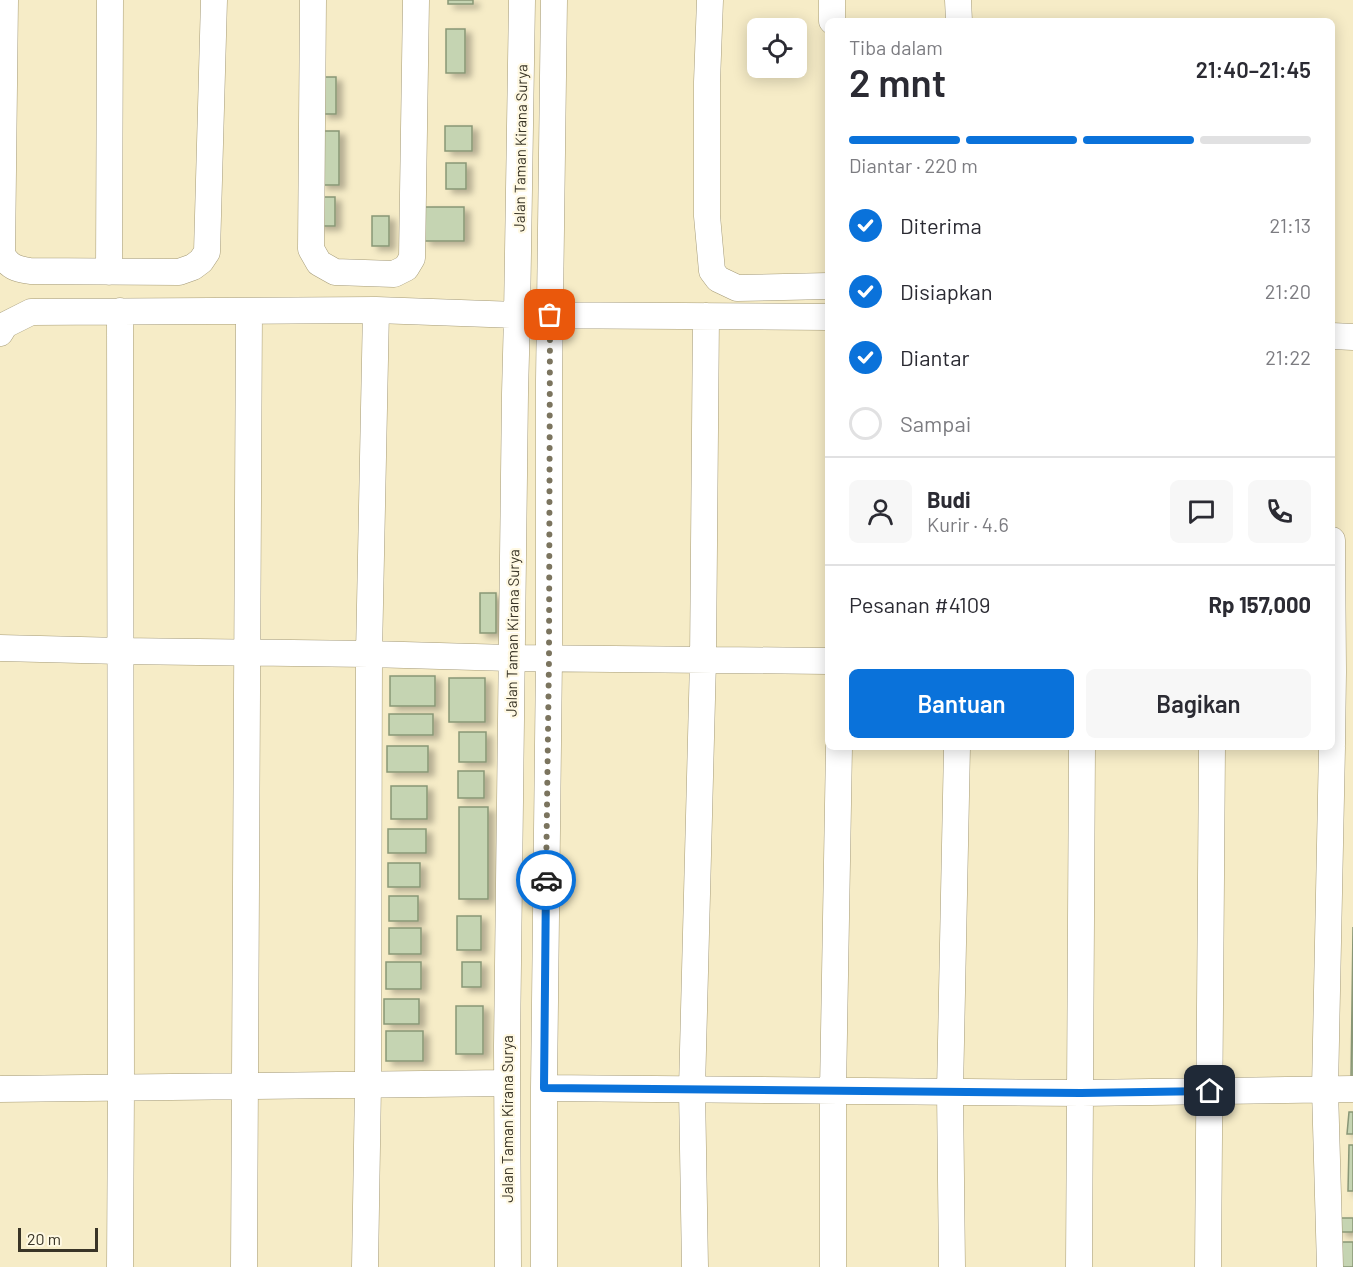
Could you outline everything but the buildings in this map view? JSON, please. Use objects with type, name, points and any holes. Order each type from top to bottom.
[{"type":"street","points":[[4,0],[2,255],[8,264],[20,270],[109,272],[179,272],[193,267],[207,252],[214,0]]},
{"type":"street","points":[[109,272],[110,0]]},
{"type":"street","points":[[313,0],[311,249],[319,263],[335,272],[394,274],[406,268],[412,258],[416,0]]},
{"type":"street","name":"Jalan Taman Kirana Surya","points":[[508,1267],[507,1083],[522,0]]},
{"type":"street","name":"Jalan Taman Kirana Surya","points":[[544,1267],[554,0]]},
{"type":"street","points":[[710,0],[707,82],[707,216],[712,270],[718,279],[737,288],[825,286]]},
{"type":"street","points":[[832,0],[832,18]]},
{"type":"street","points":[[958,0],[959,18]]},
{"type":"street","points":[[244,1267],[249,310]]},
{"type":"street","points":[[365,1267],[368,1085],[369,654],[376,310]]},
{"type":"street","points":[[0,333],[5,325],[31,312],[376,310],[518,315],[825,318]]},
{"type":"street","points":[[120,311],[120,1267]]},
{"type":"street","points":[[695,1267],[692,1089],[703,660],[706,316]]},
{"type":"street","points":[[1335,336],[1353,337]]},
{"type":"street","points":[[1335,597],[1339,673],[1335,715]]},
{"type":"street","points":[[0,648],[512,658],[825,661]]},
{"type":"street","points":[[833,1267],[833,1090],[839,750]]},
{"type":"street","points":[[952,1267],[951,1091],[957,750]]},
{"type":"street","points":[[1079,1267],[1082,750]]},
{"type":"street","points":[[1208,1267],[1212,750]]},
{"type":"street","points":[[1330,1267],[1325,1089],[1332,750]]},
{"type":"street","points":[[0,1089],[507,1083]]},
{"type":"street","points":[[544,1088],[1081,1093],[1353,1089]]},
{"type":"way so far","points":[[546,880],[550,315]]},
{"type":"route","points":[[546,880],[544,1088],[1081,1093],[1210,1091]]}]
